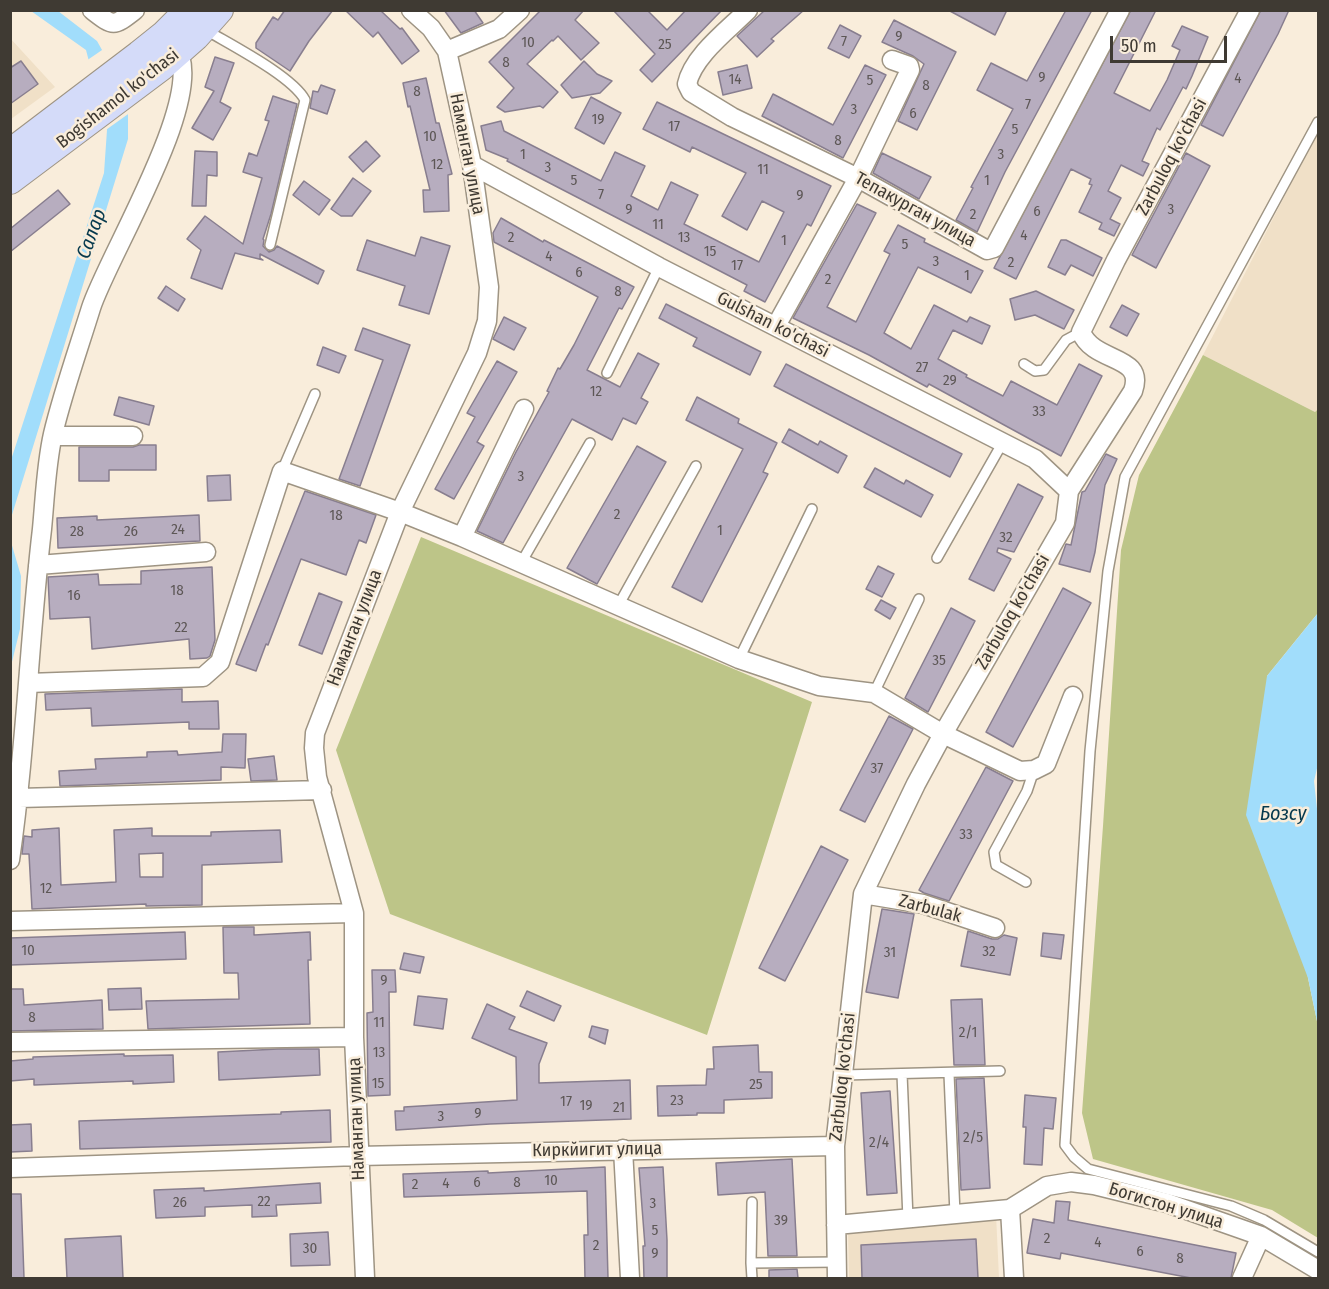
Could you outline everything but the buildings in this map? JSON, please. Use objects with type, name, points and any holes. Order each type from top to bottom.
[{"type":"main road","name":"Bogishamol ko'chasi","points":[[10,182],[78,115],[204,17]]},
{"type":"main road","name":"Bogishamol ko'chasi","points":[[10,152],[78,115]]},
{"type":"street","points":[[92,10],[111,24],[119,23],[135,10]]},
{"type":"street","name":"Наманган улица","points":[[364,1278],[354,1037],[354,913],[315,763],[315,734],[400,512],[477,353],[487,321],[489,287],[472,165],[447,51],[431,28],[411,10]]},
{"type":"street","points":[[447,51],[499,29],[520,10]]},
{"type":"street","name":"Тепакурган улица","points":[[748,10],[703,55],[690,72],[687,84],[691,92],[732,117],[858,178],[987,250],[994,248],[1120,10]]},
{"type":"street","name":"Zarbuloq ko'chasi","points":[[837,1270],[835,1146],[863,894],[943,734],[1065,523],[1069,491],[1133,391],[1137,380],[1135,373],[1128,366],[1095,350],[1085,341],[1081,332],[1116,260],[1250,10]]},
{"type":"street","points":[[10,860],[19,798],[38,565],[53,436],[92,304],[170,135],[180,98],[182,72],[172,43]]},
{"type":"street","points":[[776,326],[858,178],[910,70],[909,66],[892,60]]},
{"type":"street","name":"Gulshan ko'chasi","points":[[472,165],[659,267],[1035,459],[1069,491]]},
{"type":"street","points":[[462,537],[524,409]]},
{"type":"street","points":[[53,436],[133,436]]},
{"type":"street","points":[[28,683],[203,677],[220,662],[282,471],[400,512],[462,537],[739,659],[819,686],[874,693],[943,734],[1020,771],[1034,770],[1046,764],[1073,696]]},
{"type":"street","points":[[38,565],[206,552]]},
{"type":"street","points":[[19,798],[322,790]]},
{"type":"street","name":"Zarbulak","points":[[863,894],[923,904],[995,928]]},
{"type":"street","points":[[10,921],[354,913]]},
{"type":"street","points":[[10,1042],[354,1037]]},
{"type":"street","name":"Киркйигит улица","points":[[10,1168],[358,1156],[835,1146]]},
{"type":"street","points":[[622,1149],[630,1278]]},
{"type":"street","name":"Богистон улица","points":[[1010,1209],[1047,1186],[1071,1182],[1094,1185],[1167,1203],[1262,1236],[1318,1270]]},
{"type":"street","points":[[836,1225],[1010,1209],[1014,1278]]},
{"type":"street","points":[[1242,1278],[1262,1236]]},
{"type":"lane","points":[[204,17],[300,92],[305,100],[270,245]]},
{"type":"lane","points":[[1318,122],[1125,477],[1108,571],[1090,751],[1065,1145],[1074,1157],[1088,1169],[1231,1206],[1264,1220],[1318,1252]]},
{"type":"lane","points":[[607,373],[659,267]]},
{"type":"lane","points":[[1024,364],[1035,371],[1044,370],[1066,340],[1081,332]]},
{"type":"lane","points":[[282,471],[315,394]]},
{"type":"lane","points":[[937,558],[1003,442]]},
{"type":"lane","points":[[521,563],[590,443]]},
{"type":"lane","points":[[618,606],[696,466]]},
{"type":"lane","points":[[739,659],[812,509]]},
{"type":"lane","points":[[874,693],[919,599]]},
{"type":"lane","points":[[1026,882],[996,865],[994,852],[1027,791],[1034,770]]},
{"type":"lane","points":[[843,1075],[1000,1071]]},
{"type":"lane","points":[[902,1074],[908,1219]]},
{"type":"lane","points":[[949,1074],[955,1214]]},
{"type":"lane","points":[[752,1202],[752,1278]]},
{"type":"lane","points":[[751,1263],[837,1270]]},
{"type":"shaded area","points":[[10,38],[55,87],[11,119],[10,119]]},
{"type":"shaded area","points":[[1318,131],[1318,409],[1315,412],[1203,355]]},
{"type":"shaded area","points":[[996,1214],[999,1278],[849,1278],[848,1230]]},
{"type":"green space","points":[[1203,355],[1315,412],[1318,409],[1318,613],[1267,676],[1308,978],[1318,1026],[1318,1238],[1272,1210],[1093,1159],[1082,1113],[1121,550],[1139,475]]},
{"type":"green space","points":[[421,537],[812,702],[707,1035],[390,914],[336,750]]},
{"type":"water","name":"Салар","points":[[31,11],[58,11],[97,41],[116,75],[128,114],[128,139],[11,518],[11,460],[104,173],[107,130],[86,50]]},
{"type":"water","points":[[11,542],[21,576],[20,629],[11,666]]},
{"type":"water","name":"Бозсу","points":[[1318,613],[1318,764],[1314,781],[1318,818],[1318,1026],[1308,978],[1246,815],[1267,676]]},
{"type":"pier","points":[[105,48],[119,73],[131,112],[103,132],[86,61]]}]
